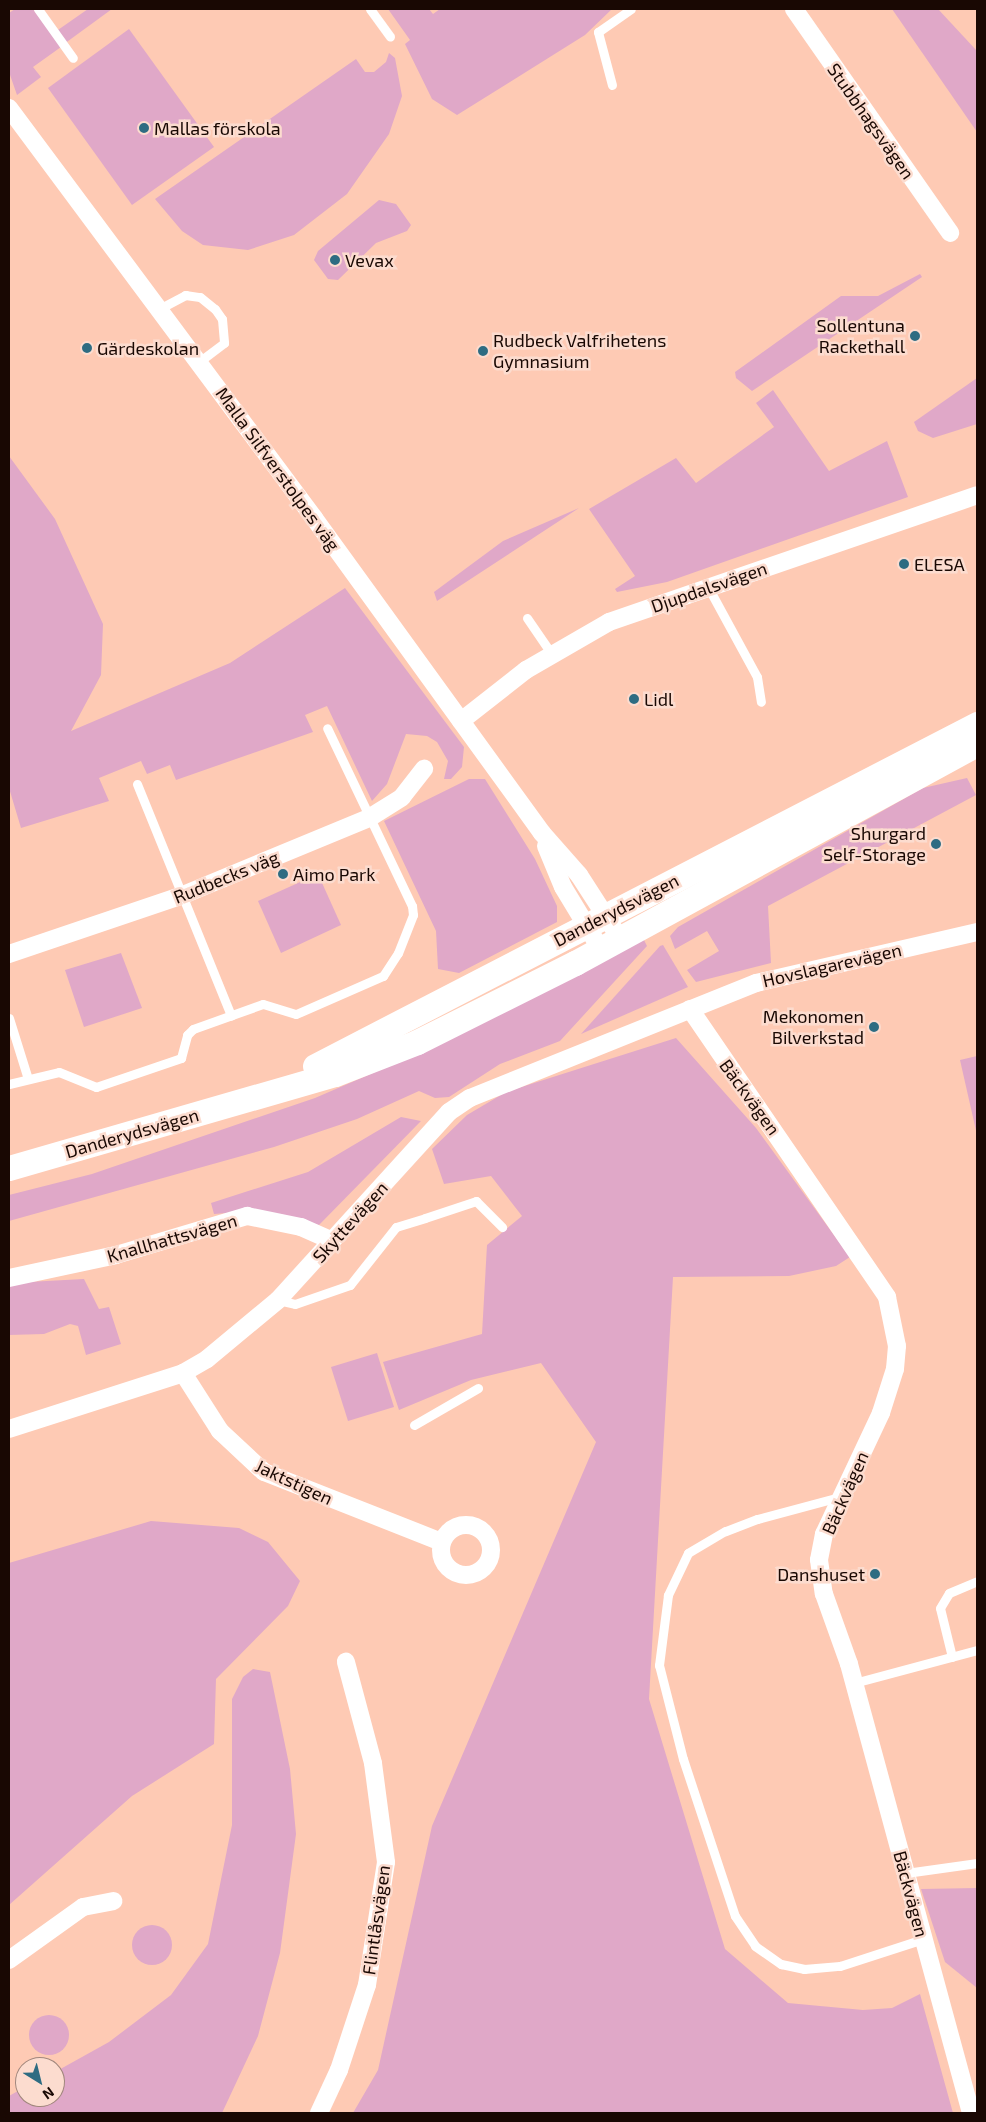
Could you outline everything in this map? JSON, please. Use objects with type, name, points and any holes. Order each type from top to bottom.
[{"type":"main road","name":"Danderydsvägen","points":[[255,1097],[977,724]]},
{"type":"main road","name":"Danderydsvägen","points":[[9,1168],[335,1074],[417,1042],[610,943],[977,744]]},
{"type":"street","name":"Stubbhagsvägen","points":[[794,9],[950,233]]},
{"type":"street","name":"Malla Silfverstolpes väg","points":[[9,108],[199,362],[542,833],[578,874],[596,920],[610,943]]},
{"type":"street","name":"Djupdalsvägen","points":[[461,721],[552,653],[609,622],[977,495]]},
{"type":"street","name":"Rudbecks väg","points":[[9,954],[183,896],[368,818],[402,797],[424,769]]},
{"type":"street","name":"Hovslagarevägen","points":[[690,1008],[756,983],[977,932]]},
{"type":"street","name":"Skyttevägen","points":[[9,1429],[183,1373],[230,1344],[278,1300],[456,1107],[690,1008]]},
{"type":"street","name":"Bäckvägen","points":[[690,1008],[887,1297],[897,1346],[895,1369],[843,1496],[824,1534],[819,1560],[824,1594],[854,1683],[971,2113]]},
{"type":"street","name":"Knallhattsvägen","points":[[9,1278],[108,1257],[247,1216],[301,1227],[332,1242]]},
{"type":"street","name":"Jaktstigen","points":[[183,1373],[220,1431],[264,1472],[442,1542]]},
{"type":"street","name":"Flintlåsvägen","points":[[319,2113],[339,2070],[367,1985],[386,1862],[374,1771],[346,1662]]},
{"type":"street","points":[[9,1960],[83,1907],[113,1901]]},
{"type":"lane","points":[[38,9],[73,58]]},
{"type":"lane","points":[[370,9],[390,37]]},
{"type":"lane","points":[[612,86],[598,32],[631,9]]},
{"type":"lane","points":[[159,309],[185,295],[200,297],[215,309],[222,319],[224,343],[199,362]]},
{"type":"lane","points":[[708,587],[757,677],[761,702]]},
{"type":"lane","points":[[527,618],[552,653]]},
{"type":"lane","points":[[9,1084],[59,1072],[96,1087],[181,1058],[187,1035],[193,1029],[271,1004],[296,1014],[383,976],[413,915],[327,728]]},
{"type":"lane","points":[[136,784],[183,896],[230,1016]]},
{"type":"lane","points":[[9,1018],[28,1079]]},
{"type":"lane","points":[[278,1300],[295,1304],[350,1285],[396,1227],[476,1201],[502,1227]]},
{"type":"lane","points":[[414,1425],[478,1388]]},
{"type":"lane","points":[[843,1496],[757,1519],[688,1553],[668,1595],[659,1665],[682,1759],[735,1916],[754,1946],[780,1964],[804,1969],[840,1966],[924,1939]]},
{"type":"lane","points":[[952,1657],[940,1608],[949,1593],[977,1581]]},
{"type":"lane","points":[[854,1683],[977,1650]]},
{"type":"lane","points":[[906,1873],[977,1863]]},
{"type":"shaded area","points":[[15,9],[33,9],[61,47],[33,67],[41,77],[17,95],[9,72],[9,13]]},
{"type":"shaded area","points":[[88,9],[112,9],[64,44],[55,32]]},
{"type":"shaded area","points":[[388,9],[429,9],[433,14],[440,9],[612,9],[585,35],[457,115],[432,99],[405,44],[410,40]]},
{"type":"shaded area","points":[[892,9],[938,9],[977,51],[977,132]]},
{"type":"shaded area","points":[[129,29],[214,147],[132,205],[48,88]]},
{"type":"shaded area","points":[[389,53],[395,58],[402,96],[389,134],[347,194],[294,235],[248,250],[203,245],[182,231],[155,199],[356,59],[365,72],[374,72],[386,62]]},
{"type":"shaded area","points":[[379,200],[396,204],[411,225],[407,231],[376,243],[338,280],[328,279],[314,260],[318,251]]},
{"type":"shaded area","points":[[920,274],[922,277],[752,391],[736,378],[735,372],[841,296],[878,296]]},
{"type":"shaded area","points":[[977,378],[977,424],[933,438],[918,431],[914,422]]},
{"type":"shaded area","points":[[773,390],[829,471],[887,441],[908,497],[667,582],[617,592],[615,589],[635,576],[589,509],[676,458],[696,483],[774,427],[756,403]]},
{"type":"shaded area","points":[[9,456],[55,519],[103,624],[101,675],[71,731],[230,663],[345,588],[464,747],[462,767],[451,779],[444,779],[448,761],[437,742],[427,736],[406,734],[387,784],[372,801],[327,706],[305,715],[313,732],[176,780],[170,765],[147,774],[141,761],[99,778],[109,801],[21,828],[9,788]]},
{"type":"shaded area","points":[[579,508],[437,601],[434,592],[503,541]]},
{"type":"shaded area","points":[[967,778],[976,795],[768,906],[771,963],[696,982],[687,970],[719,951],[707,931],[675,949],[670,936],[678,927],[923,788]]},
{"type":"shaded area","points":[[469,779],[485,779],[535,859],[557,906],[557,922],[459,973],[438,969],[436,931],[384,821]]},
{"type":"shaded area","points":[[318,874],[341,925],[281,953],[258,901]]},
{"type":"shaded area","points":[[644,940],[647,946],[560,1041],[500,1064],[449,1097],[435,1098],[419,1091],[357,1119],[274,1147],[9,1221],[9,1195],[92,1174],[315,1098],[417,1054],[630,943]]},
{"type":"shaded area","points":[[663,945],[688,987],[581,1034],[660,946]]},
{"type":"shaded area","points":[[121,953],[142,1008],[84,1027],[65,970]]},
{"type":"shaded area","points":[[676,1038],[756,1128],[850,1257],[836,1266],[789,1276],[673,1277],[649,1699],[725,1949],[788,2003],[863,2010],[892,2008],[920,1994],[953,2113],[353,2113],[378,2070],[432,1826],[596,1442],[541,1363],[471,1380],[399,1410],[383,1362],[482,1334],[487,1245],[522,1216],[491,1176],[444,1184],[432,1149],[467,1115],[506,1092]]},
{"type":"shaded area","points":[[977,1056],[977,1135],[960,1060]]},
{"type":"shaded area","points":[[401,1117],[421,1121],[319,1225],[253,1211],[214,1214],[211,1203],[308,1172]]},
{"type":"shaded area","points":[[84,1279],[99,1309],[109,1307],[121,1344],[86,1355],[78,1326],[70,1324],[44,1334],[9,1335],[9,1283]]},
{"type":"shaded area","points":[[377,1353],[394,1407],[348,1421],[331,1367]]},
{"type":"shaded area","points":[[151,1521],[239,1528],[268,1542],[300,1581],[288,1606],[216,1679],[214,1744],[132,1796],[9,1905],[9,1563]]},
{"type":"shaded area","points":[[253,1669],[270,1672],[290,1769],[296,1834],[280,1953],[258,2036],[222,2113],[9,2113],[9,2096],[15,2093],[15,2107],[65,2107],[65,2066],[109,2042],[171,1995],[208,1944],[232,1825],[232,1699],[243,1677]]},
{"type":"shaded area","points":[[977,1888],[977,1988],[945,1962],[921,1889]]},
{"type":"shaded area","points":[[156,1925],[163,1928],[169,1934],[172,1945],[171,1953],[163,1962],[156,1965],[148,1965],[141,1962],[133,1953],[132,1941],[135,1934],[144,1926]]},
{"type":"shaded area","points":[[53,2015],[60,2018],[66,2024],[69,2035],[68,2043],[60,2052],[53,2055],[45,2055],[38,2052],[30,2043],[29,2031],[32,2024],[41,2016]]},
{"type":"place","name":"Mallas förskola","points":[[144,128]]},
{"type":"place","name":"Vevax","points":[[335,260]]},
{"type":"place","name":"Sollentuna Rackethall","points":[[915,336]]},
{"type":"place","name":"Gärdeskolan","points":[[87,348]]},
{"type":"place","name":"Rudbeck Valfrihetens Gymnasium","points":[[483,351]]},
{"type":"place","name":"ELESA","points":[[904,564]]},
{"type":"place","name":"Lidl","points":[[634,699]]},
{"type":"place","name":"Shurgard Self-Storage","points":[[936,844]]},
{"type":"place","name":"Aimo Park","points":[[283,874]]},
{"type":"place","name":"Mekonomen Bilverkstad","points":[[874,1027]]},
{"type":"place","name":"Danshuset","points":[[875,1574]]}]
